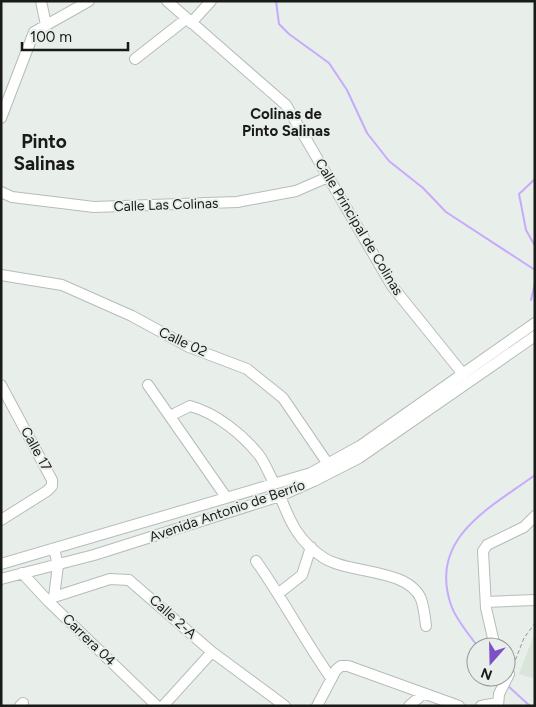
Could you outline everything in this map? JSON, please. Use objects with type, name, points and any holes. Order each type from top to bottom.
[{"type":"street","points":[[41,1],[46,25]]},
{"type":"street","points":[[1,118],[34,32],[89,1]]},
{"type":"street","name":"Calle Principal de Colinas","points":[[167,1],[286,105],[392,286],[463,374]]},
{"type":"street","points":[[135,60],[189,21],[211,1]]},
{"type":"street","name":"Calle Las Colinas","points":[[1,192],[12,197],[94,207],[237,202],[296,191],[328,177]]},
{"type":"street","name":"Calle 02","points":[[1,275],[62,285],[132,316],[189,347],[247,369],[282,398],[328,464]]},
{"type":"street","name":"Avenida Antonio de Berrío","points":[[4,560],[54,549],[311,473],[360,446],[535,323]]},
{"type":"street","name":"Avenida Antonio de Berrío","points":[[1,579],[94,556],[280,496],[359,458],[535,336]]},
{"type":"street","points":[[148,385],[226,497]]},
{"type":"street","name":"Calle 17","points":[[1,386],[52,480],[52,486],[47,491],[1,520]]},
{"type":"street","points":[[170,416],[190,406],[205,410],[230,427],[260,456],[274,483]]},
{"type":"street","points":[[280,496],[291,526],[324,558],[338,565],[390,577],[408,585],[421,599],[426,626]]},
{"type":"street","points":[[492,637],[486,602],[483,554],[485,547],[524,527],[535,516]]},
{"type":"street","points":[[279,594],[302,575],[311,547]]},
{"type":"street","points":[[51,600],[58,565],[54,549]]},
{"type":"street","points":[[256,561],[279,594],[308,646],[330,678]]},
{"type":"street","name":"Carrera 04","points":[[22,573],[157,706]]},
{"type":"street","name":"Calle 2-A","points":[[51,600],[110,579],[129,580],[212,652],[285,706]]},
{"type":"street","points":[[486,602],[535,600]]},
{"type":"street","points":[[163,706],[212,652]]},
{"type":"street","points":[[317,706],[330,678],[341,666],[348,666],[459,706]]},
{"type":"street","points":[[481,706],[497,704],[503,687]]},
{"type":"street","points":[[409,706],[423,694]]},
{"type":"path","points":[[516,656],[524,638],[535,622]]},
{"type":"shaded area","points":[[535,632],[535,679],[519,674]]},
{"type":"waterway","points":[[276,1],[279,24],[289,34],[329,63],[347,90],[367,133],[389,161],[423,188],[446,212],[535,270]]},
{"type":"waterway","points":[[535,179],[519,194],[526,230],[535,246]]},
{"type":"waterway","points":[[531,300],[535,283]]},
{"type":"waterway","points":[[471,637],[459,621],[451,605],[446,582],[448,561],[456,543],[468,527],[483,513],[535,475]]},
{"type":"waterway","points":[[509,687],[530,706]]},
{"type":"district","name":"Colinas de Pinto Salinas","points":[[286,122]]},
{"type":"district","name":"Pinto Salinas","points":[[44,152]]}]
